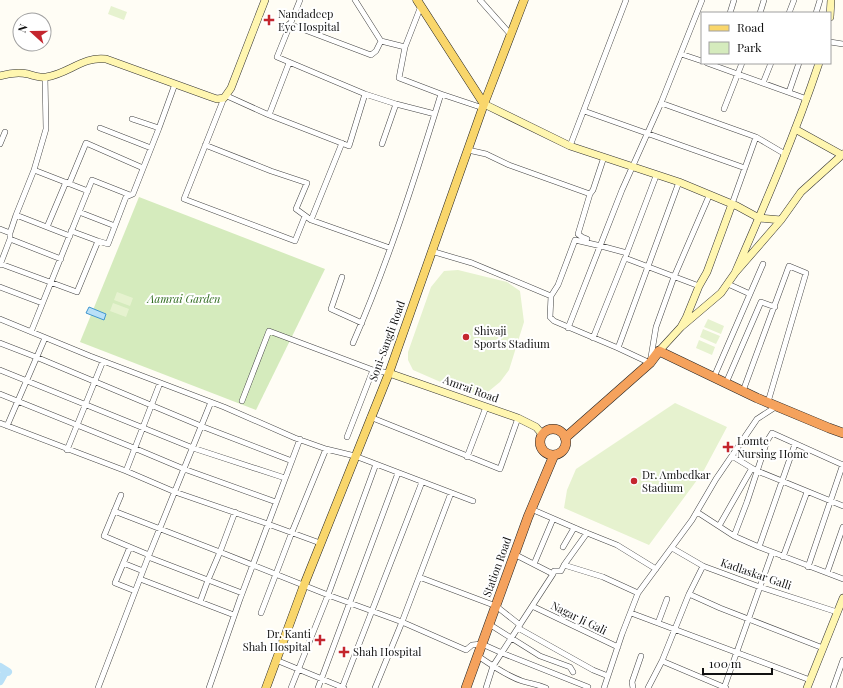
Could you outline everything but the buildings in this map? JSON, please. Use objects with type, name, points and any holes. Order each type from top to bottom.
[{"type":"highway","points":[[565,438],[650,363],[659,351],[743,391],[843,433]]},
{"type":"highway","points":[[556,429],[563,434],[565,438],[562,451],[554,455],[546,453],[541,447],[540,439],[542,434],[548,430],[556,429]]},
{"type":"highway","name":"Station Road","points":[[467,688],[514,554],[554,455]]},
{"type":"main road","points":[[0,76],[13,73],[45,77],[56,75],[80,63],[98,58],[106,59],[217,99],[226,97],[231,88],[265,0]]},
{"type":"main road","name":"Soni-Sangli Road","points":[[266,688],[320,543],[389,373],[483,106],[524,0]]},
{"type":"main road","points":[[830,12],[831,0]]},
{"type":"main road","points":[[419,3],[483,106],[570,146],[656,176],[679,182],[709,196],[737,206],[759,218],[781,220]]},
{"type":"main road","points":[[735,273],[785,154],[807,99],[819,64]]},
{"type":"main road","points":[[659,351],[681,326],[721,293],[735,273],[781,220],[801,192],[842,154],[795,129]]},
{"type":"main road","points":[[681,326],[707,272],[732,204]]},
{"type":"main road","name":"Amrai Road","points":[[389,373],[518,418],[536,427],[542,434]]},
{"type":"main road","points":[[807,688],[843,598]]},
{"type":"street","points":[[300,0],[289,24],[277,58],[365,94],[435,114]]},
{"type":"street","points":[[355,0],[381,41],[405,47]]},
{"type":"street","points":[[480,0],[511,35]]},
{"type":"street","points":[[570,146],[626,0]]},
{"type":"street","points":[[568,328],[622,190],[661,103],[702,0]]},
{"type":"street","points":[[730,12],[734,0]]},
{"type":"street","points":[[760,12],[764,0]]},
{"type":"street","points":[[789,12],[794,0]]},
{"type":"street","points":[[816,12],[820,0]]},
{"type":"street","points":[[419,3],[405,47],[399,78],[441,94],[483,106]]},
{"type":"street","points":[[289,24],[372,55],[376,52],[381,41]]},
{"type":"street","points":[[831,42],[843,44]]},
{"type":"street","points":[[681,54],[701,61]]},
{"type":"street","points":[[269,114],[289,63]]},
{"type":"street","points":[[713,64],[807,99]]},
{"type":"street","points":[[724,109],[742,64]]},
{"type":"street","points":[[763,83],[771,64]]},
{"type":"street","points":[[789,92],[799,64]]},
{"type":"street","points":[[45,77],[46,129],[34,170],[16,216],[10,233],[10,239],[0,265],[77,292],[98,241]]},
{"type":"street","points":[[16,216],[47,228],[108,244],[126,197],[133,194],[175,84]]},
{"type":"street","points":[[305,216],[295,241],[184,199],[226,97],[349,146],[365,94]]},
{"type":"street","points":[[352,343],[362,323],[390,248],[441,94]]},
{"type":"street","points":[[661,103],[756,137],[785,154]]},
{"type":"street","points":[[382,144],[396,104]]},
{"type":"street","points":[[584,111],[745,168]]},
{"type":"street","points":[[132,119],[159,128]]},
{"type":"street","points":[[100,128],[151,148]]},
{"type":"street","points":[[0,144],[5,132]]},
{"type":"street","points":[[732,204],[756,137]]},
{"type":"street","points":[[47,228],[86,143],[143,168]]},
{"type":"street","points":[[311,220],[342,143]]},
{"type":"street","points":[[206,145],[307,183],[296,209],[311,220],[390,248]]},
{"type":"street","points":[[468,150],[486,154],[509,165],[590,194]]},
{"type":"street","points":[[604,157],[593,190],[590,194],[578,234],[648,267],[699,286]]},
{"type":"street","points":[[34,170],[88,191]]},
{"type":"street","points":[[594,338],[656,176]]},
{"type":"street","points":[[31,332],[92,180],[130,195]]},
{"type":"street","points":[[618,348],[679,182]]},
{"type":"street","points":[[601,246],[575,240],[558,285],[551,296],[550,317],[554,321],[568,328],[618,348],[650,363],[656,327],[674,277],[709,196]]},
{"type":"street","points":[[79,212],[115,226]]},
{"type":"street","points":[[0,228],[10,233]]},
{"type":"street","points":[[10,239],[61,259]]},
{"type":"street","points":[[432,251],[472,263],[551,296]]},
{"type":"street","points":[[714,377],[763,264]]},
{"type":"street","points":[[743,391],[789,266],[806,273],[768,402]]},
{"type":"street","points":[[342,277],[331,309],[362,323]]},
{"type":"street","points":[[728,284],[750,294]]},
{"type":"street","points":[[0,286],[42,303]]},
{"type":"street","points":[[726,383],[761,302],[775,307]]},
{"type":"street","points":[[0,319],[103,361],[211,402],[300,439],[326,449],[355,456],[473,501]]},
{"type":"street","points":[[242,401],[269,331],[372,370],[389,373]]},
{"type":"street","points":[[7,426],[45,338]]},
{"type":"street","points":[[0,343],[201,426],[292,461]]},
{"type":"street","points":[[67,450],[103,361]]},
{"type":"street","points":[[0,370],[192,448],[285,478]]},
{"type":"street","points":[[347,437],[372,370]]},
{"type":"street","points":[[126,471],[160,383]]},
{"type":"street","points":[[0,394],[134,448],[184,470],[276,502]]},
{"type":"street","points":[[98,688],[148,556],[211,402]]},
{"type":"street","points":[[604,688],[638,593],[697,512],[716,479],[757,419],[777,406]]},
{"type":"street","points":[[467,457],[486,407]]},
{"type":"street","points":[[370,418],[500,469],[518,418]]},
{"type":"street","points":[[0,423],[67,450],[126,471],[175,492],[320,543]]},
{"type":"street","points":[[734,536],[758,471],[767,440],[772,432],[795,444],[843,464],[808,567]]},
{"type":"street","points":[[208,688],[300,439]]},
{"type":"street","points":[[759,548],[795,444]]},
{"type":"street","points":[[261,613],[326,449]]},
{"type":"street","points":[[732,456],[752,468],[782,482],[843,506]]},
{"type":"street","points":[[291,688],[328,595],[376,464]]},
{"type":"street","points":[[719,526],[752,468]]},
{"type":"street","points":[[318,688],[398,473]]},
{"type":"street","points":[[276,660],[343,688],[371,611],[422,482]]},
{"type":"street","points":[[782,557],[807,492]]},
{"type":"street","points":[[375,688],[451,493]]},
{"type":"street","points":[[121,495],[104,536],[148,556],[242,594]]},
{"type":"street","points":[[531,509],[617,545],[656,569]]},
{"type":"street","points":[[114,511],[328,595],[402,622],[466,650],[472,645],[482,644],[588,687]]},
{"type":"street","points":[[200,602],[235,512]]},
{"type":"street","points":[[697,512],[734,536],[759,548],[843,579]]},
{"type":"street","points":[[534,564],[553,519]]},
{"type":"street","points":[[827,573],[843,526]]},
{"type":"street","points":[[563,547],[574,528]]},
{"type":"street","points":[[486,688],[493,666],[554,571],[561,571],[587,533]]},
{"type":"street","points":[[130,547],[115,583],[135,591]]},
{"type":"street","name":"Kadlaskar Galli","points":[[672,548],[703,566],[760,587],[837,612]]},
{"type":"street","points":[[662,661],[725,688],[772,553]]},
{"type":"street","points":[[514,554],[553,574]]},
{"type":"street","points":[[123,563],[143,571]]},
{"type":"street","points":[[564,565],[603,577],[638,593]]},
{"type":"street","points":[[648,688],[662,661],[689,594],[703,566]]},
{"type":"street","points":[[419,577],[496,606],[519,627],[593,670],[608,676]]},
{"type":"street","points":[[140,579],[234,615]]},
{"type":"street","points":[[689,594],[720,608],[823,648]]},
{"type":"street","points":[[658,623],[667,599]]},
{"type":"street","name":"Nagar Ji Gali","points":[[532,606],[618,647]]},
{"type":"street","points":[[631,613],[810,680]]},
{"type":"street","points":[[489,624],[540,656],[570,667],[573,672]]},
{"type":"street","points":[[478,656],[493,666],[522,681],[537,684],[546,688]]},
{"type":"street","points":[[633,688],[632,682],[641,656]]},
{"type":"street","points":[[832,688],[843,660]]},
{"type":"green space","points":[[111,6],[127,12],[124,20],[108,14]]},
{"type":"green space","name":"Aamrai Garden","points":[[139,197],[325,269],[256,410],[80,342]]},
{"type":"green space","name":"Shivaji Sports Stadium","points":[[458,270],[507,282],[520,291],[524,322],[509,370],[500,382],[489,391],[475,397],[413,370],[408,360],[408,352],[431,287],[444,271]]},
{"type":"green space","points":[[117,292],[133,298],[130,306],[114,300]]},
{"type":"green space","points":[[113,303],[129,309],[126,317],[110,311]]},
{"type":"green space","points":[[708,319],[724,326],[721,334],[704,327]]},
{"type":"green space","points":[[703,329],[720,336],[716,344],[700,337]]},
{"type":"green space","points":[[699,340],[715,347],[712,355],[696,348]]},
{"type":"green space","name":"Dr. Ambedkar Stadium","points":[[675,403],[727,427],[703,472],[649,545],[564,508],[567,490],[576,469]]},
{"type":"water","points":[[89,307],[106,314],[104,320],[86,313]]},
{"type":"waterway","points":[[0,667],[8,672],[5,672],[0,681]]},
{"type":"place","name":"Nandadeep Eye Hospital","points":[[269,20]]},
{"type":"place","name":"Shivaji Sports Stadium","points":[[466,337]]},
{"type":"place","name":"Lomte Nursing Home","points":[[728,447]]},
{"type":"place","name":"Dr. Ambedkar Stadium","points":[[634,481]]},
{"type":"place","name":"Dr. Kanti Shah Hospital","points":[[320,640]]},
{"type":"place","name":"Shah Hospital","points":[[344,652]]}]
